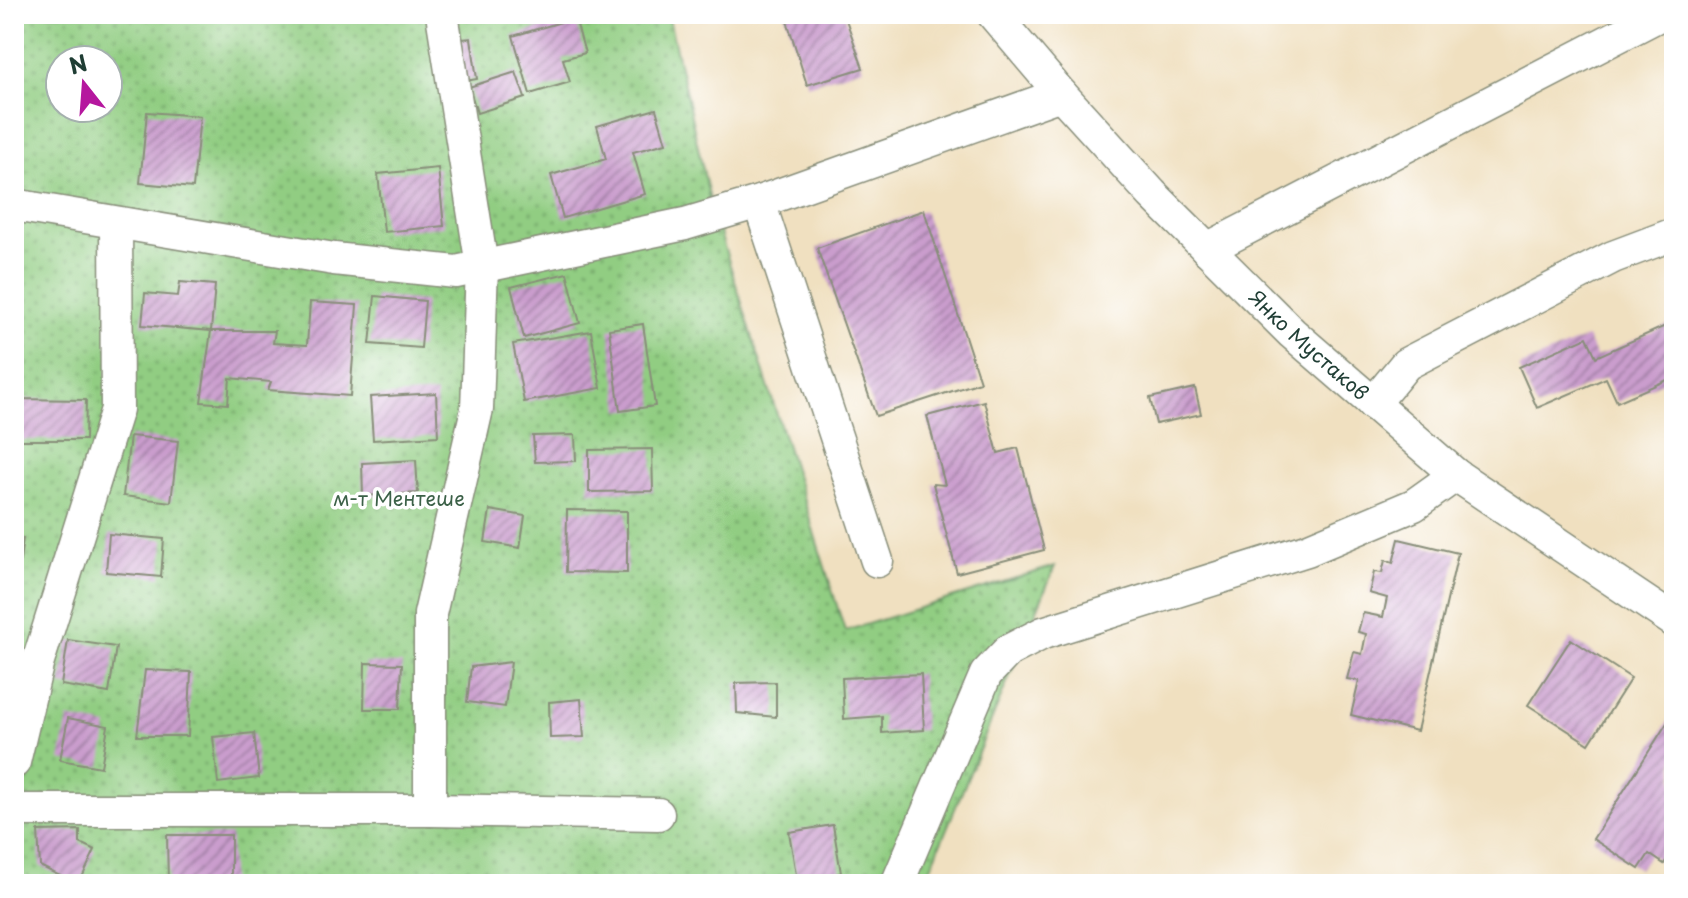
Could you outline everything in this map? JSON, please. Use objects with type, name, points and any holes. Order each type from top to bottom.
[{"type":"street","points":[[430,810],[430,614],[477,409],[482,266],[442,14]]},
{"type":"street","name":"Янко Мустаков","points":[[993,14],[1152,194],[1292,333],[1456,475],[1674,621]]},
{"type":"street","points":[[1207,249],[1661,14]]},
{"type":"street","points":[[14,205],[334,259],[456,272],[685,224],[759,202],[1061,94]]},
{"type":"street","points":[[759,202],[877,561]]},
{"type":"street","points":[[14,762],[37,665],[117,409],[116,223]]},
{"type":"street","points":[[1373,404],[1406,364],[1613,257],[1674,234]]},
{"type":"street","points":[[897,884],[986,674],[1008,651],[1043,633],[1307,550],[1414,505],[1456,475]]},
{"type":"street","points":[[14,810],[430,810],[658,814]]},
{"type":"green space","name":"м-т Ментeше","points":[[14,14],[668,14],[711,205],[845,631],[1055,566],[924,884],[14,884]]},
{"type":"building","points":[[785,14],[844,14],[863,68],[807,85]]},
{"type":"building","points":[[575,18],[585,53],[563,59],[570,82],[530,94],[513,36]]},
{"type":"building","points":[[471,38],[477,79],[460,82],[453,40]]},
{"type":"building","points":[[516,72],[525,98],[477,113],[469,87]]},
{"type":"building","points":[[656,109],[666,143],[633,152],[645,194],[563,218],[551,175],[606,159],[597,126]]},
{"type":"building","points":[[147,112],[200,116],[193,188],[140,183]]},
{"type":"building","points":[[438,168],[444,226],[384,232],[378,174]]},
{"type":"building","points":[[924,210],[980,382],[876,416],[817,248]]},
{"type":"building","points":[[567,273],[580,323],[524,338],[511,287]]},
{"type":"building","points":[[180,282],[215,285],[211,331],[142,325],[145,293],[178,296]]},
{"type":"building","points":[[375,296],[425,301],[421,348],[370,344]]},
{"type":"building","points":[[310,302],[357,305],[350,396],[268,390],[271,382],[230,378],[228,404],[201,402],[211,331],[275,331],[273,343],[307,345]]},
{"type":"building","points":[[1672,323],[1674,377],[1617,402],[1606,378],[1537,408],[1519,367],[1587,337],[1596,357]]},
{"type":"building","points":[[643,324],[655,406],[620,411],[609,329]]},
{"type":"building","points":[[591,331],[601,388],[524,402],[513,344]]},
{"type":"building","points":[[1195,388],[1201,414],[1156,424],[1150,398]]},
{"type":"building","points":[[436,393],[438,436],[373,440],[370,397]]},
{"type":"building","points":[[14,399],[86,400],[85,440],[14,440]]},
{"type":"building","points":[[984,401],[998,453],[1018,448],[1044,550],[957,573],[933,484],[945,485],[927,416]]},
{"type":"building","points":[[575,435],[576,461],[535,462],[533,436]]},
{"type":"building","points":[[130,436],[178,441],[171,502],[123,496]]},
{"type":"building","points":[[652,449],[653,491],[589,492],[589,450]]},
{"type":"building","points":[[416,460],[418,493],[363,496],[362,463]]},
{"type":"building","points":[[490,510],[525,516],[520,548],[485,542]]},
{"type":"building","points":[[567,510],[627,511],[627,573],[566,572]]},
{"type":"building","points":[[109,534],[164,539],[161,577],[106,572]]},
{"type":"building","points":[[14,536],[23,538],[20,561],[14,560]]},
{"type":"building","points":[[1399,539],[1458,553],[1417,731],[1351,715],[1359,681],[1347,679],[1354,652],[1362,654],[1366,634],[1358,632],[1363,613],[1383,617],[1387,598],[1369,593],[1374,572],[1382,573],[1385,560],[1393,563]]},
{"type":"building","points":[[1571,639],[1631,678],[1589,744],[1528,705]]},
{"type":"building","points":[[68,640],[116,647],[109,693],[61,685]]},
{"type":"building","points":[[511,662],[505,707],[467,702],[471,667]]},
{"type":"building","points":[[365,663],[402,664],[400,709],[364,709]]},
{"type":"building","points":[[145,670],[191,672],[188,736],[137,736]]},
{"type":"building","points":[[921,674],[924,730],[882,733],[882,716],[844,719],[842,678]]},
{"type":"building","points":[[776,682],[776,717],[737,713],[736,683]]},
{"type":"building","points":[[581,699],[584,737],[550,738],[549,702]]},
{"type":"building","points":[[1674,712],[1674,848],[1664,864],[1649,854],[1639,869],[1593,839]]},
{"type":"building","points":[[68,718],[108,726],[101,767],[60,760]]},
{"type":"building","points":[[254,733],[259,778],[218,783],[213,737]]},
{"type":"building","points":[[833,825],[841,873],[797,881],[789,832]]},
{"type":"building","points":[[80,830],[80,843],[95,850],[79,884],[76,884],[40,866],[38,831]]},
{"type":"building","points":[[167,835],[231,835],[231,884],[168,884]]}]
